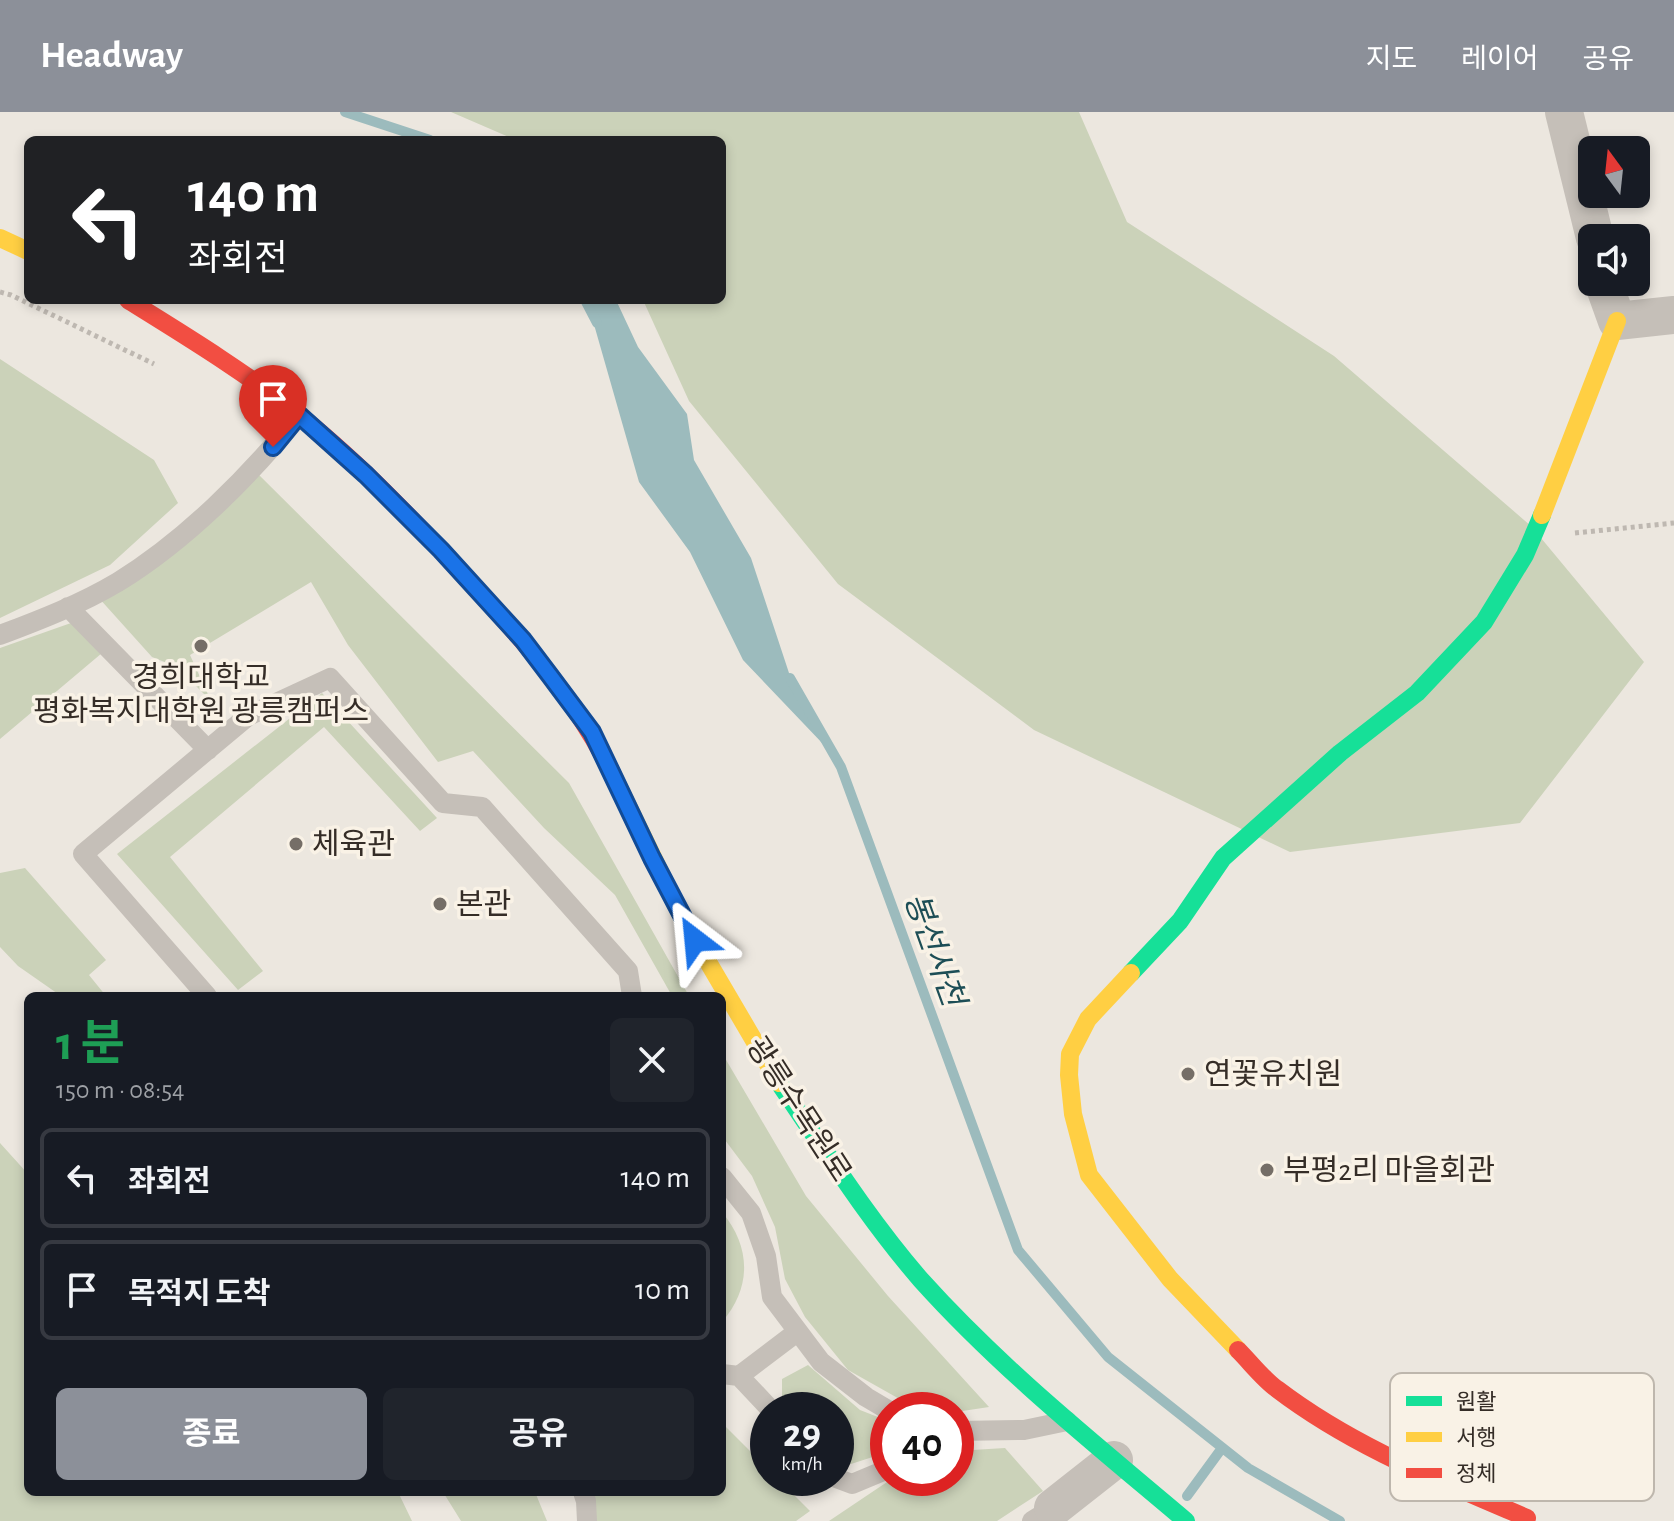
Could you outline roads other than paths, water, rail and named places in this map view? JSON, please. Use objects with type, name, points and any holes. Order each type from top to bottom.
[{"type":"street","points":[[1564,112],[1592,224]]},
{"type":"street","points":[[0,238],[24,249]]},
{"type":"street","points":[[1390,1459],[1275,1388],[1170,1279],[1089,1175],[1073,1114],[1070,1054],[1088,1019],[1180,921],[1223,858],[1340,753],[1417,693],[1484,622],[1525,555],[1558,478],[1617,321],[1608,296]]},
{"type":"street","name":"광릉수목원로","points":[[135,304],[200,344],[299,415],[366,475],[441,550],[523,640],[592,732],[684,921],[725,992]]},
{"type":"street","points":[[1617,321],[1674,315]]},
{"type":"street","name":"광릉수목원로","points":[[726,993],[769,1067],[848,1184],[920,1278],[985,1347],[1114,1460],[1171,1515]]},
{"type":"street","points":[[1042,1514],[1114,1460]]},
{"type":"street","points":[[1483,1501],[1526,1520]]},
{"type":"lane","points":[[0,635],[68,607],[119,581],[189,529],[273,447],[299,415]]},
{"type":"lane","points":[[68,607],[208,750]]},
{"type":"lane","points":[[204,992],[83,854],[248,716],[330,678],[443,803],[482,807],[628,971],[631,992]]},
{"type":"lane","points":[[726,1182],[751,1213],[766,1256],[772,1297],[821,1362],[870,1399]]},
{"type":"lane","points":[[750,1392],[731,1375],[797,1332]]},
{"type":"lane","points":[[974,1431],[1024,1430],[1067,1421]]},
{"type":"lane","points":[[584,1496],[587,1521]]},
{"type":"water","points":[[588,304],[618,304],[638,347],[687,414],[694,460],[751,558],[789,673],[824,745],[743,660],[690,552],[639,482]]},
{"type":"waterway","name":"봉선사천","points":[[345,112],[418,136]]},
{"type":"waterway","name":"봉선사천","points":[[587,304],[597,323]]},
{"type":"waterway","name":"봉선사천","points":[[790,678],[841,767],[1018,1250],[1108,1357],[1248,1468],[1340,1521]]},
{"type":"waterway","points":[[1187,1496],[1222,1448]]},
{"type":"place","name":"경희대학교 평화복지대학원 광릉캠퍼스","points":[[201,646]]},
{"type":"place","name":"체육관","points":[[296,844]]},
{"type":"place","name":"본관","points":[[440,904]]},
{"type":"place","name":"연꽃유치원","points":[[1188,1074]]},
{"type":"place","name":"부평2리 마을회관","points":[[1267,1170]]}]
